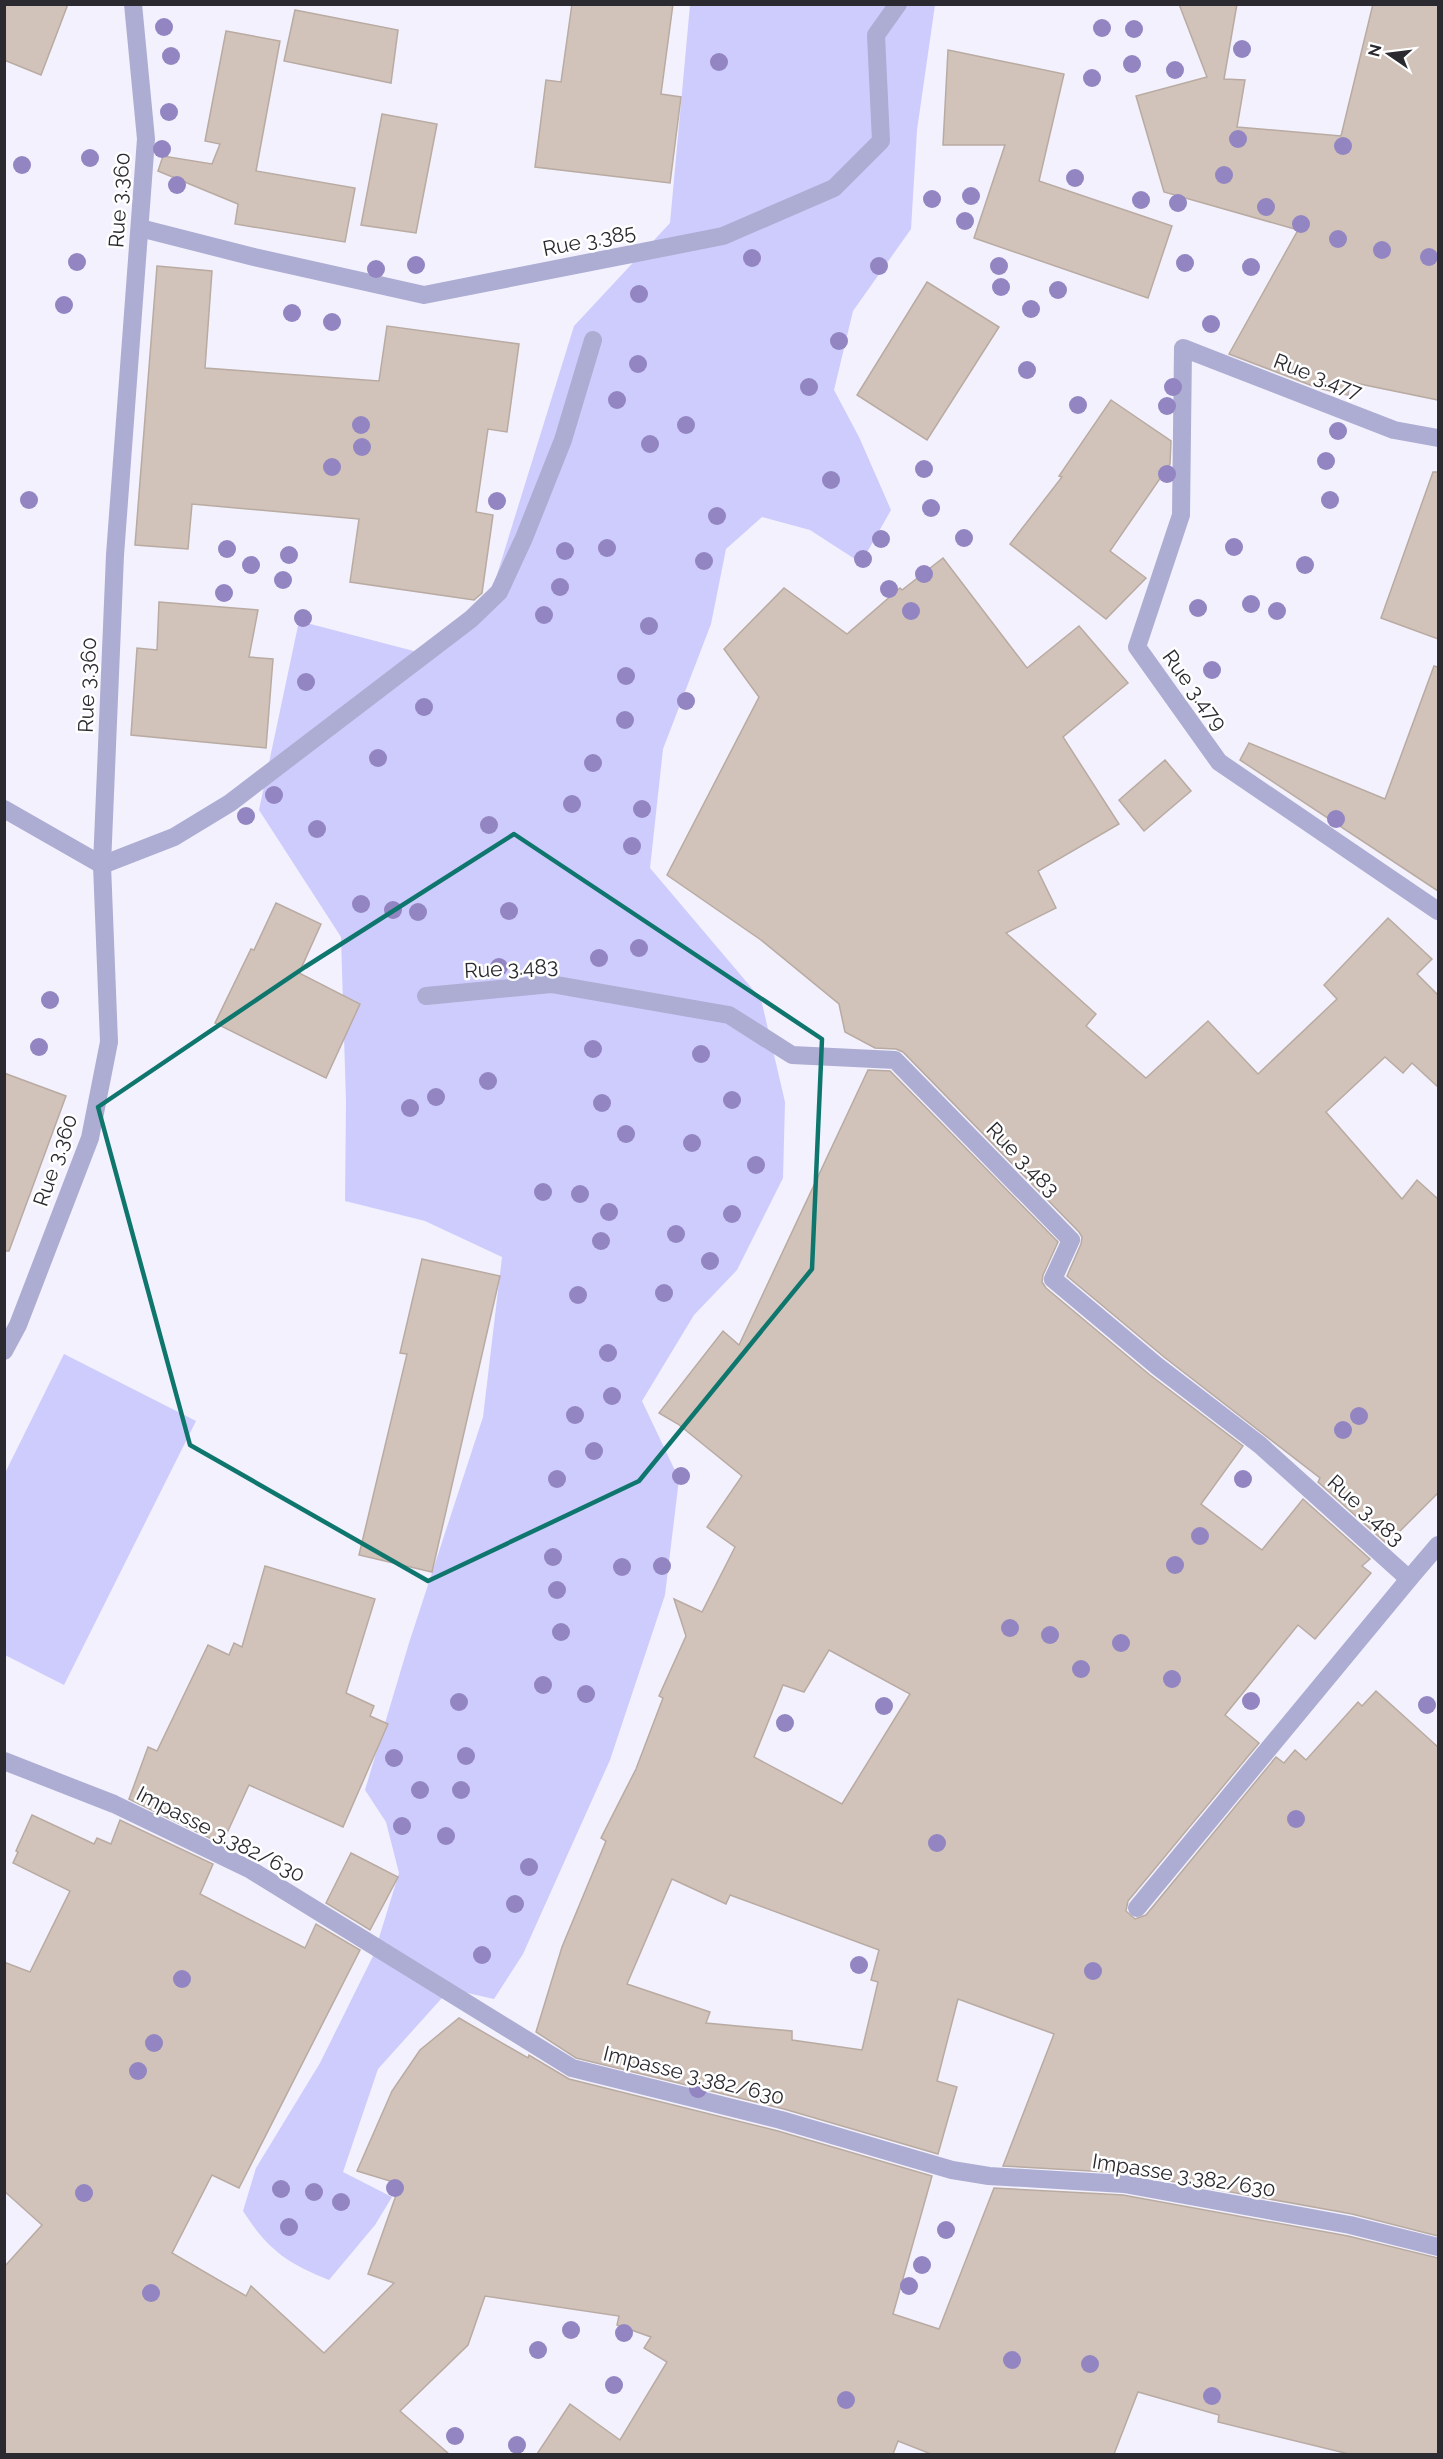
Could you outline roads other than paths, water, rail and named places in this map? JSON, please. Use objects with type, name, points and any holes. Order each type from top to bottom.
[{"type":"street","name":"Rue 3.360","points":[[4,1351],[18,1325],[90,1138],[109,1042],[102,865],[116,555],[146,139],[133,4]]},
{"type":"street","name":"Rue 3.385","points":[[140,228],[254,257],[424,295],[723,236],[834,188],[881,141],[876,35],[898,4]]},
{"type":"street","points":[[4,809],[102,865],[174,837],[230,803],[471,619],[499,592],[524,538],[563,440],[593,340]]},
{"type":"street","name":"Rue 3.477","points":[[1183,348],[1394,430],[1438,438]]},
{"type":"street","name":"Rue 3.479","points":[[1183,348],[1181,515],[1137,647],[1219,762],[1438,911]]},
{"type":"street","name":"Rue 3.483","points":[[426,996],[551,984],[729,1015],[792,1055],[895,1060],[1071,1240],[1053,1279],[1157,1366],[1260,1445],[1409,1579],[1438,1545]]},
{"type":"street","points":[[1137,1908],[1409,1579]]},
{"type":"street","name":"Impasse 3.382/630","points":[[4,1761],[114,1804],[251,1870],[572,2068],[781,2120],[952,2170],[989,2176],[1124,2184],[1350,2225],[1438,2247]]}]
